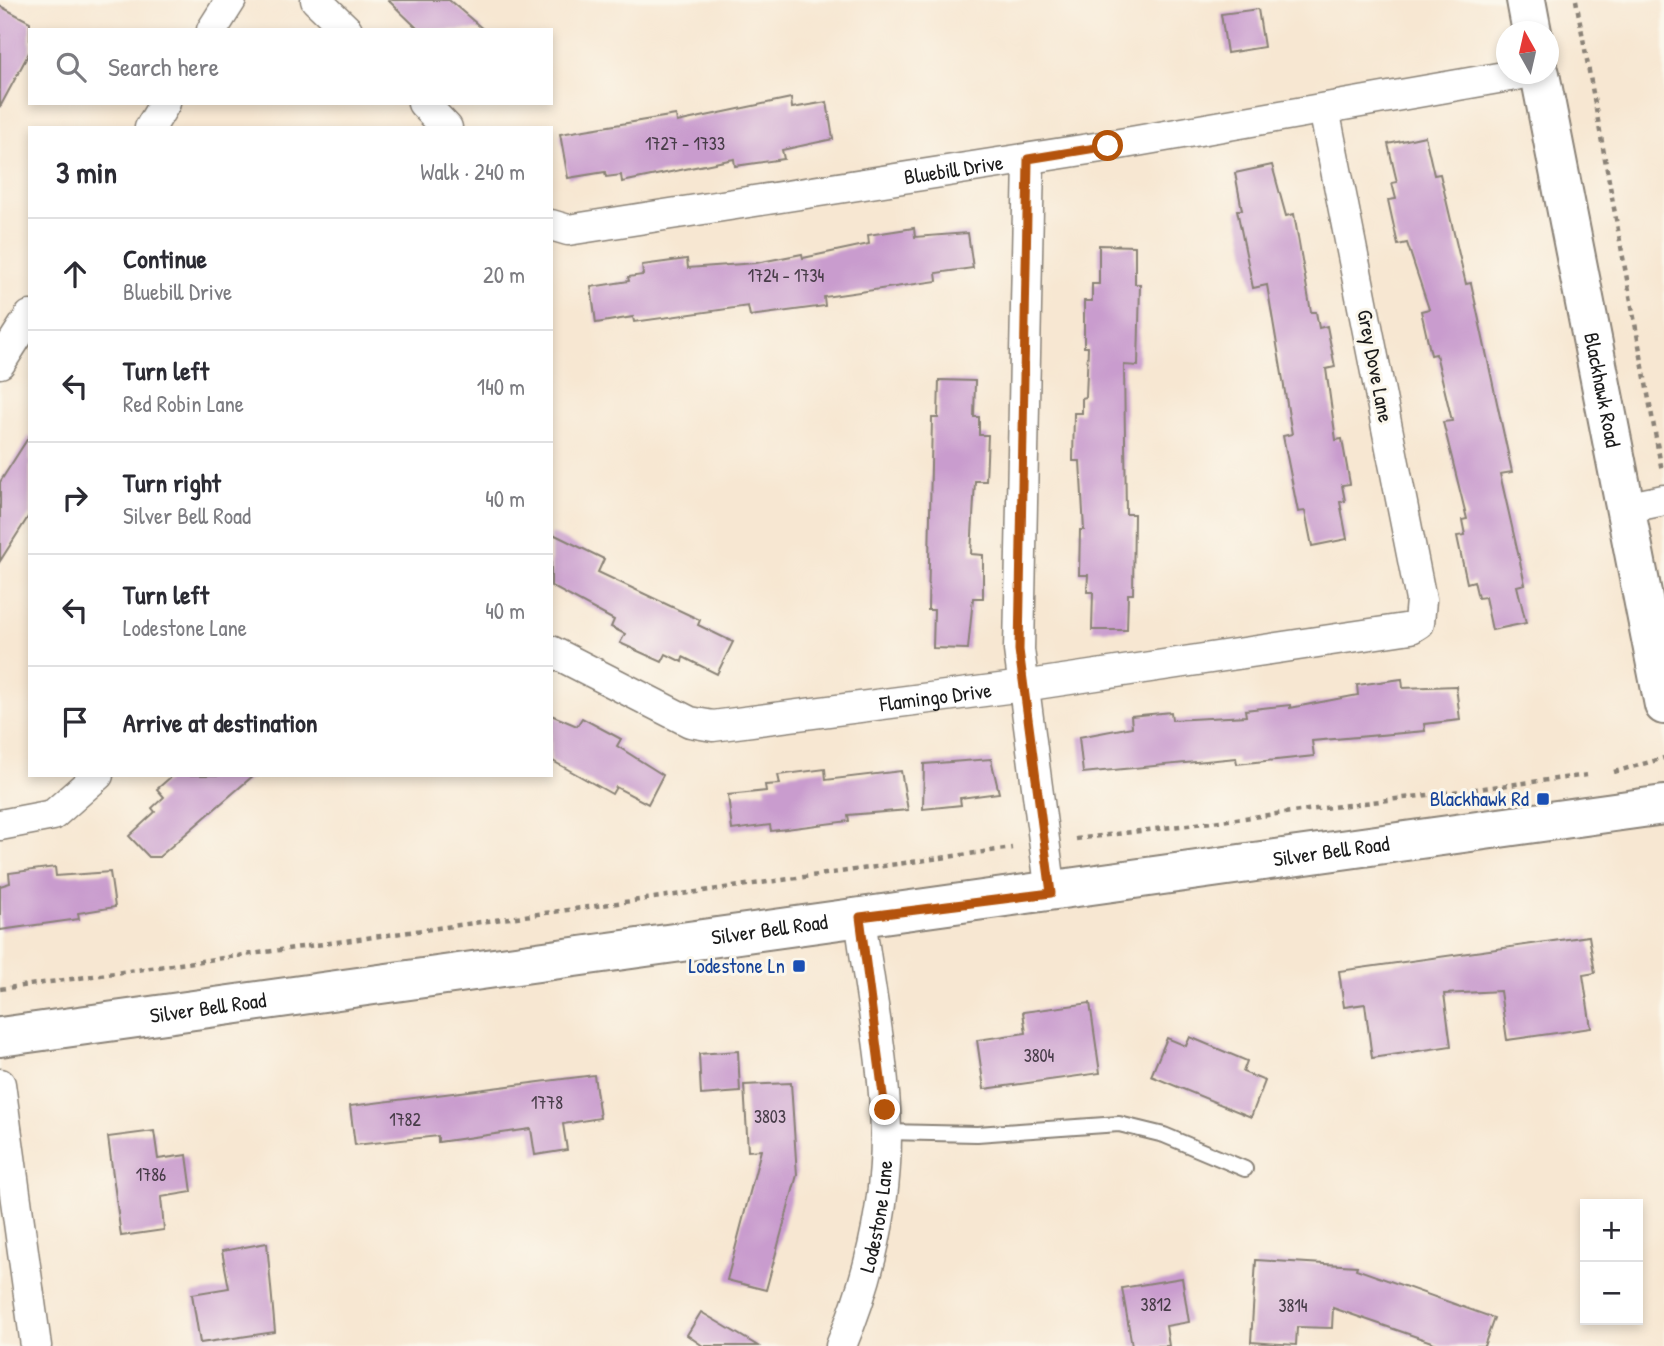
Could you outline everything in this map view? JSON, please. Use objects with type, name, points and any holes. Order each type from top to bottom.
[{"type":"street","points":[[213,28],[231,0]]},
{"type":"street","points":[[316,0],[345,28]]},
{"type":"street","points":[[1526,0],[1530,21]]},
{"type":"street","name":"Bluebill Drive","points":[[553,226],[568,230],[1028,159],[1496,78]]},
{"type":"street","name":"Blackhawk Road","points":[[1542,84],[1664,705]]},
{"type":"street","points":[[151,126],[164,105]]},
{"type":"street","points":[[425,105],[445,126]]},
{"type":"street","name":"Grey Dove Lane","points":[[1324,109],[1421,600],[1419,623]]},
{"type":"street","points":[[1028,159],[1018,607],[1023,686],[1051,893]]},
{"type":"street","points":[[0,363],[28,319]]},
{"type":"street","points":[[1625,508],[1664,500]]},
{"type":"street","name":"Flamingo Drive","points":[[553,652],[701,725],[1023,686],[1342,641],[1411,628],[1419,623]]},
{"type":"street","points":[[0,825],[54,815],[96,777]]},
{"type":"street","name":"Silver Bell Road","points":[[0,1037],[1664,806]]},
{"type":"street","name":"Lodestone Lane","points":[[841,1346],[864,1285],[877,1227],[886,1132],[880,1058],[860,917]]},
{"type":"street","points":[[0,1084],[36,1346]]},
{"type":"lane","points":[[886,1132],[977,1134],[1119,1124],[1164,1135],[1245,1169]]},
{"type":"path","points":[[1576,0],[1664,482]]},
{"type":"path","points":[[1604,773],[1664,758]]},
{"type":"path","points":[[0,989],[1044,844],[1591,775]]},
{"type":"building","points":[[388,0],[449,0],[482,28],[417,28]]},
{"type":"building","points":[[0,6],[30,22],[30,28],[28,55],[0,107]]},
{"type":"building","points":[[1258,9],[1264,47],[1227,53],[1221,14]]},
{"type":"building","points":[[791,98],[792,108],[827,102],[833,139],[782,150],[784,159],[735,166],[734,159],[622,182],[621,175],[606,177],[605,172],[568,178],[560,134],[676,115],[677,122]]},
{"type":"building","points":[[1425,136],[1434,175],[1440,174],[1466,284],[1471,283],[1512,472],[1500,474],[1525,584],[1517,586],[1526,623],[1492,630],[1485,597],[1478,598],[1474,581],[1467,583],[1457,536],[1465,535],[1462,520],[1467,519],[1443,422],[1452,421],[1436,354],[1431,355],[1421,311],[1429,309],[1407,243],[1398,245],[1388,200],[1396,199],[1392,183],[1397,182],[1388,144]]},
{"type":"building","points":[[1272,165],[1286,216],[1294,214],[1311,312],[1316,312],[1319,328],[1327,326],[1335,367],[1326,369],[1336,440],[1342,439],[1350,484],[1342,485],[1345,501],[1340,502],[1347,539],[1312,546],[1305,511],[1298,512],[1283,436],[1292,434],[1267,285],[1253,288],[1237,210],[1242,210],[1235,173]]},
{"type":"building","points":[[914,228],[915,237],[968,233],[973,268],[936,273],[937,281],[824,297],[825,306],[750,316],[748,306],[634,322],[633,317],[596,323],[591,287],[629,281],[628,277],[643,275],[642,265],[687,259],[688,268],[756,263],[802,254],[803,258],[869,244],[868,235]]},
{"type":"building","points":[[1099,245],[1135,246],[1135,284],[1140,284],[1138,366],[1124,365],[1126,514],[1134,514],[1133,594],[1128,594],[1127,630],[1092,630],[1093,592],[1087,592],[1088,575],[1079,575],[1080,530],[1084,530],[1080,461],[1073,461],[1074,413],[1082,413],[1082,398],[1086,397],[1088,347],[1084,347],[1084,301],[1092,301],[1092,284],[1099,284]]},
{"type":"building","points":[[939,380],[975,381],[974,417],[979,417],[979,435],[988,435],[986,481],[975,481],[971,554],[983,555],[983,598],[973,598],[968,649],[933,648],[934,610],[928,610],[932,418],[938,418]]},
{"type":"building","points":[[28,438],[28,517],[0,561],[0,482]]},
{"type":"building","points":[[553,534],[604,559],[598,572],[700,620],[698,625],[733,642],[717,674],[683,657],[682,662],[666,654],[662,662],[620,643],[625,634],[611,627],[614,620],[553,587]]},
{"type":"building","points":[[1402,679],[1403,688],[1456,686],[1460,720],[1424,724],[1425,731],[1312,741],[1314,756],[1237,764],[1236,758],[1083,773],[1079,737],[1132,727],[1131,716],[1171,712],[1172,720],[1246,716],[1245,710],[1290,705],[1290,708],[1358,695],[1357,685]]},
{"type":"building","points":[[553,716],[577,726],[582,718],[621,739],[617,746],[663,775],[648,804],[616,787],[612,794],[553,761]]},
{"type":"building","points":[[991,759],[999,793],[960,798],[961,805],[923,809],[924,764]]},
{"type":"building","points":[[825,769],[826,780],[901,771],[908,810],[848,815],[849,821],[771,831],[770,825],[732,830],[728,795],[766,791],[765,785],[780,784],[778,775]]},
{"type":"building","points":[[171,777],[252,777],[159,857],[149,857],[129,836],[155,812],[152,808],[164,797],[157,789]]},
{"type":"building","points":[[55,867],[56,876],[110,872],[115,907],[78,913],[79,919],[0,930],[0,886],[10,883],[9,873]]},
{"type":"building","points":[[1589,936],[1595,973],[1583,975],[1591,1028],[1507,1040],[1500,991],[1444,994],[1451,1046],[1372,1058],[1365,1004],[1344,1007],[1339,971]]},
{"type":"building","points":[[1090,1003],[1100,1073],[984,1089],[977,1040],[1026,1033],[1023,1012]]},
{"type":"building","points":[[1190,1037],[1247,1061],[1243,1072],[1265,1081],[1251,1117],[1151,1076],[1167,1038],[1186,1046]]},
{"type":"building","points":[[738,1051],[740,1092],[701,1095],[699,1054]]},
{"type":"building","points":[[594,1075],[600,1118],[563,1124],[567,1150],[535,1155],[531,1129],[438,1142],[438,1136],[355,1145],[350,1106]]},
{"type":"building","points":[[791,1083],[797,1175],[766,1290],[727,1280],[761,1150],[748,1151],[744,1085]]},
{"type":"building","points":[[154,1131],[158,1159],[187,1155],[192,1192],[161,1197],[164,1230],[121,1236],[108,1137]]},
{"type":"building","points":[[267,1243],[275,1332],[200,1343],[192,1294],[229,1288],[222,1251]]},
{"type":"building","points":[[1256,1260],[1357,1266],[1356,1269],[1494,1318],[1484,1346],[1443,1346],[1333,1308],[1332,1328],[1297,1327],[1296,1345],[1251,1342]]},
{"type":"building","points":[[1182,1278],[1189,1322],[1166,1326],[1169,1346],[1132,1346],[1122,1288]]},
{"type":"building","points":[[701,1312],[758,1346],[703,1346],[687,1335]]},
{"type":"place","name":"Blackhawk Rd","points":[[1543,799]]},
{"type":"place","name":"Lodestone Ln","points":[[799,966]]},
{"type":"route","points":[[885,1110],[860,917],[1051,893],[1019,650],[1028,159],[1108,146]]}]
